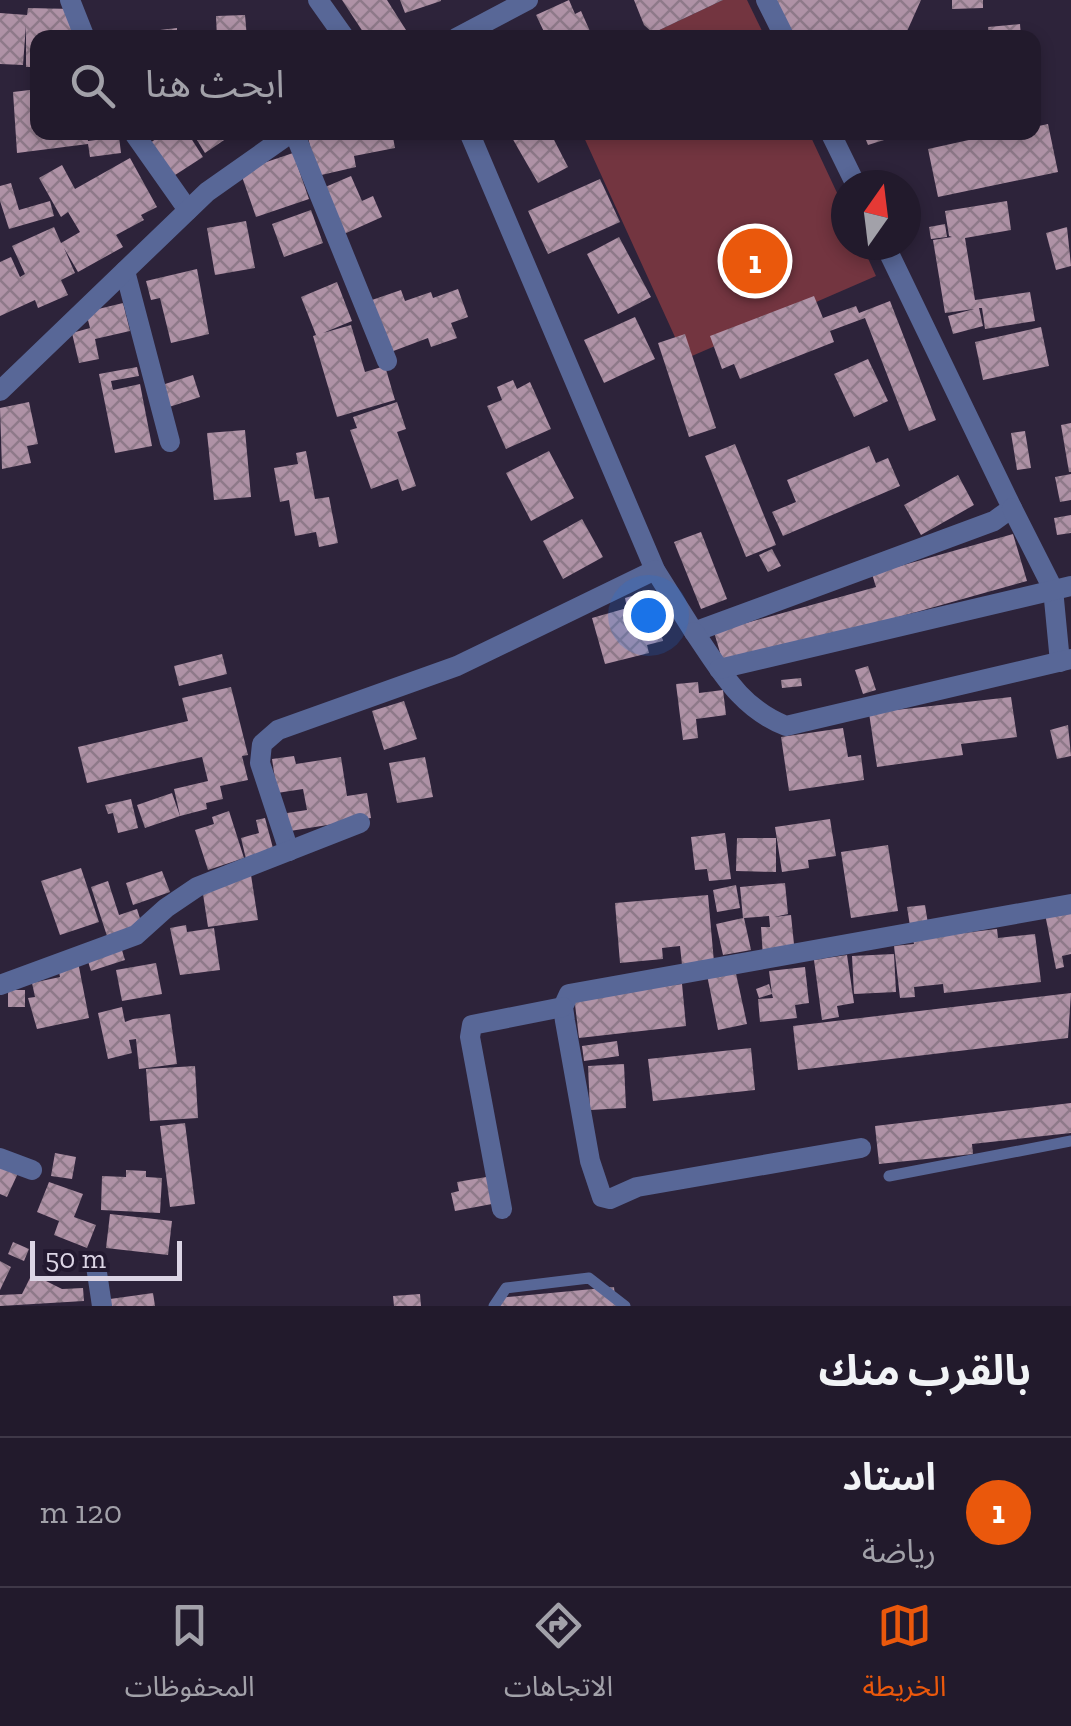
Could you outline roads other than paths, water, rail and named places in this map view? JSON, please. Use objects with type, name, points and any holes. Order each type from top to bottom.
[{"type":"street","points":[[70,0],[82,30]]},
{"type":"street","points":[[318,0],[340,30]]},
{"type":"street","points":[[471,30],[528,0]]},
{"type":"street","points":[[766,0],[780,30]]},
{"type":"street","points":[[139,140],[188,210]]},
{"type":"street","points":[[0,391],[207,192],[282,140]]},
{"type":"street","points":[[296,140],[387,361]]},
{"type":"street","points":[[472,140],[655,570],[734,690],[762,716],[786,726],[1066,661],[1062,588],[1012,508],[892,260]]},
{"type":"street","points":[[834,140],[849,170]]},
{"type":"street","points":[[124,271],[170,442]]},
{"type":"street","points":[[694,632],[994,521],[1012,508]]},
{"type":"street","points":[[289,851],[260,763],[262,744],[278,730],[457,666],[655,570]]},
{"type":"street","points":[[719,669],[1062,588]]},
{"type":"street","points":[[0,986],[136,935],[197,886],[360,823]]},
{"type":"street","points":[[861,1148],[637,1188],[610,1199],[602,1197],[590,1161],[563,1007],[570,994],[1071,904]]},
{"type":"street","points":[[502,1208],[470,1037],[472,1025],[563,1007]]},
{"type":"street","points":[[0,1158],[32,1170]]},
{"type":"street","points":[[96,1266],[102,1306]]},
{"type":"lane","points":[[889,1176],[1071,1141]]},
{"type":"lane","points":[[494,1306],[506,1288],[589,1278],[624,1306]]},
{"type":"place","name":"استاد","points":[[755,261]]}]
